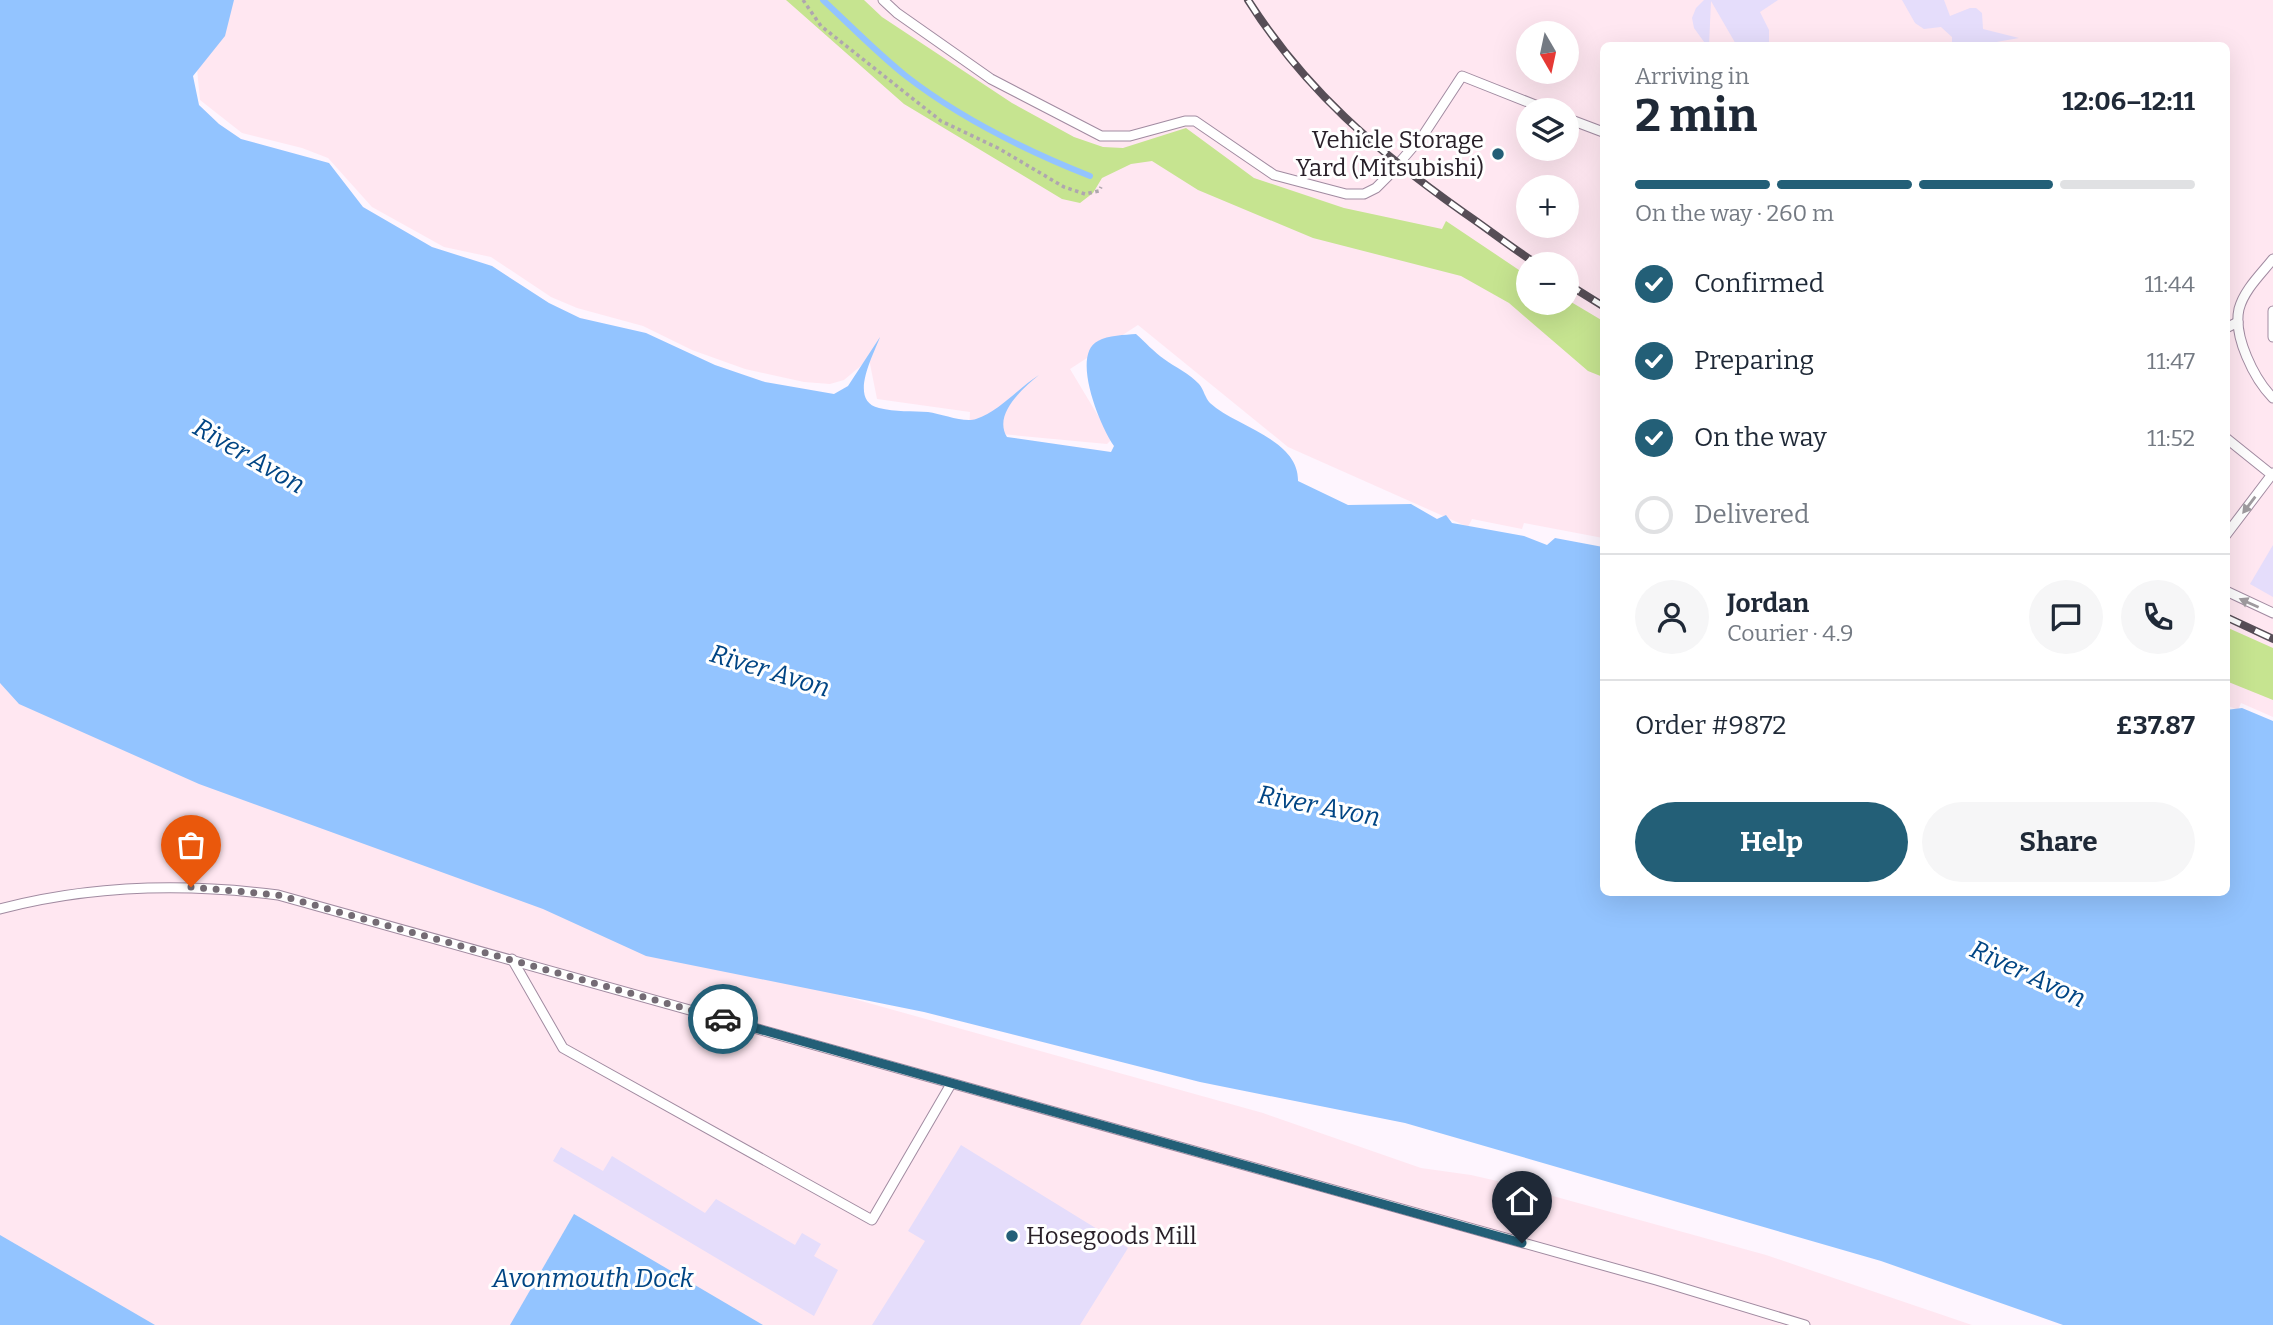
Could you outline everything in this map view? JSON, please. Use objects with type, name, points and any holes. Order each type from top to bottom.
[{"type":"lane","points":[[883,0],[897,13],[991,79],[1086,130],[1114,138],[1195,121],[1222,143],[1274,175],[1346,194],[1364,194],[1376,188],[1388,176],[1424,134],[1462,76],[1518,98]]},
{"type":"lane","points":[[1579,123],[1600,131]]},
{"type":"lane","points":[[2273,260],[2247,291],[2239,308],[2238,322],[2254,375],[2273,398]]},
{"type":"lane","points":[[2273,311],[2273,337]]},
{"type":"lane","points":[[2230,326],[2238,322]]},
{"type":"lane","points":[[2230,441],[2272,474],[2269,487],[2230,531]]},
{"type":"lane","points":[[2230,593],[2273,613]]},
{"type":"lane","points":[[0,909],[32,901],[118,890],[169,887],[278,895],[1656,1280],[1805,1325]]},
{"type":"lane","points":[[512,959],[563,1048],[872,1220],[951,1084]]},
{"type":"path","points":[[803,0],[821,26],[941,121],[998,148],[1064,187],[1085,194],[1099,191],[1101,187]]},
{"type":"shaded area","points":[[233,0],[2273,0],[2273,717],[2241,703],[2238,710],[2230,707],[2230,42],[1600,42],[1600,537],[1524,523],[1522,529],[1472,519],[1468,527],[1288,447],[1138,325],[1070,369],[1112,439],[1107,444],[969,431],[970,412],[877,399],[869,359],[844,380],[830,384],[804,382],[745,369],[692,350],[643,326],[577,308],[551,297],[491,257],[444,247],[372,207],[328,158],[302,148],[242,133],[200,100],[197,69]]},
{"type":"shaded area","points":[[0,633],[621,934],[1263,1113],[1421,1168],[1506,1183],[1766,1255],[1972,1325],[0,1325]]},
{"type":"green space","points":[[786,0],[864,0],[882,17],[1012,103],[1074,137],[1103,147],[1123,148],[1186,128],[1254,178],[1344,208],[1442,229],[1446,221],[1516,268],[1516,309],[1461,276],[1313,238],[1198,190],[1152,161],[1131,164],[1102,178],[1093,193],[1080,203],[1062,199],[904,104]]},
{"type":"green space","points":[[1579,307],[1600,319],[1600,376],[1588,371],[1523,315],[1579,315]]},
{"type":"green space","points":[[2230,629],[2273,648],[2273,700],[2230,683]]},
{"type":"water","name":"River Avon","points":[[0,0],[234,0],[225,36],[193,76],[199,105],[219,124],[241,139],[329,163],[363,207],[432,247],[492,266],[549,303],[580,318],[646,333],[715,365],[765,382],[834,394],[848,386],[880,337],[865,377],[865,397],[870,404],[879,408],[928,412],[959,419],[976,419],[993,411],[1039,375],[1025,387],[1006,411],[1004,428],[1007,437],[1111,452],[1114,446],[1096,409],[1087,376],[1087,361],[1090,349],[1098,341],[1112,336],[1136,334],[1160,356],[1195,380],[1210,403],[1221,412],[1277,444],[1288,454],[1296,467],[1298,481],[1348,505],[1411,504],[1437,519],[1446,515],[1452,523],[1524,536],[1547,545],[1555,538],[1600,546],[1600,896],[2230,896],[2230,710],[2242,708],[2273,721],[2273,1325],[2063,1325],[1881,1261],[1405,1123],[1200,1082],[924,1012],[646,956],[543,909],[199,784],[19,704],[0,683]]},
{"type":"water","name":"Avonmouth Dock","points":[[574,1214],[763,1325],[510,1325]]},
{"type":"water","points":[[0,1235],[155,1325],[0,1325]]},
{"type":"building","points":[[1704,0],[1778,0],[1760,12],[1769,30],[1769,42],[1735,42],[1711,1],[1709,42],[1704,42],[1694,28],[1692,18],[1696,8]]},
{"type":"building","points":[[1902,0],[1944,0],[1950,16],[1976,8],[1982,13],[1983,29],[2019,38],[1996,42],[1952,42],[1952,37],[1941,27],[1924,29],[1915,23]]},
{"type":"building","points":[[2273,545],[2273,597],[2250,584]]},
{"type":"building","name":"Hosegoods Mill","points":[[961,1145],[1128,1248],[1080,1325],[872,1325],[925,1241],[908,1231]]},
{"type":"building","points":[[561,1147],[603,1171],[612,1156],[705,1213],[716,1199],[795,1245],[802,1233],[821,1244],[814,1256],[838,1270],[814,1316],[553,1161]]},
{"type":"waterway","points":[[823,0],[895,67],[949,106],[1042,156],[1090,176]]},
{"type":"railway","points":[[1248,0],[1294,63],[1345,117],[1401,166],[1519,252]]},
{"type":"railway","points":[[1579,291],[1600,304]]},
{"type":"railway","points":[[2230,619],[2273,639]]},
{"type":"way so far","points":[[191,887],[278,895],[723,1019]]},
{"type":"place","name":"Vehicle Storage Yard (Mitsubishi)","points":[[1498,154]]},
{"type":"place","name":"Hosegoods Mill","points":[[1012,1236]]},
{"type":"route","points":[[723,1019],[1522,1243]]}]
